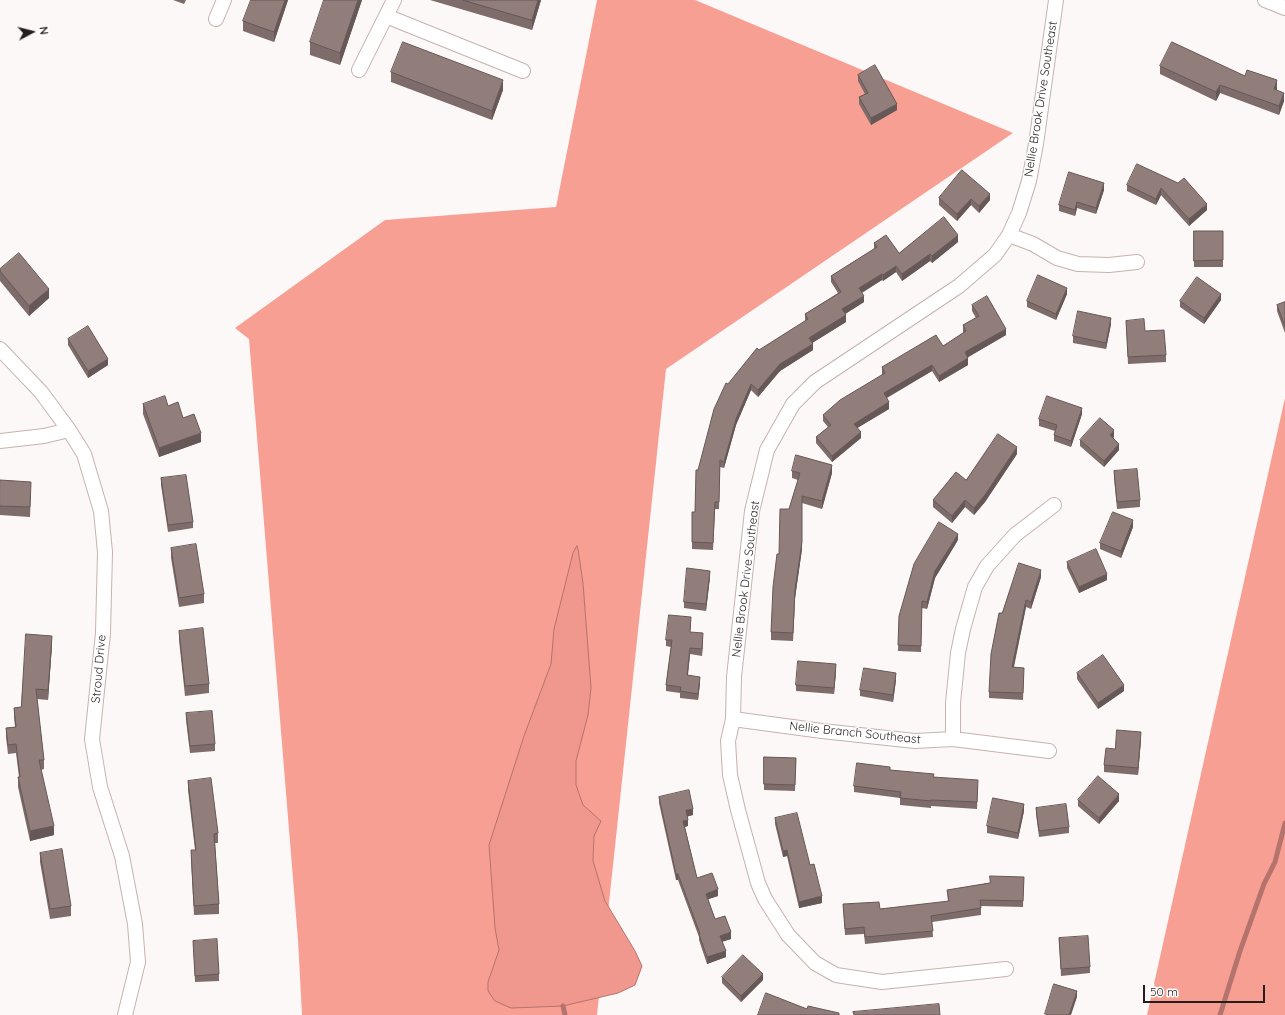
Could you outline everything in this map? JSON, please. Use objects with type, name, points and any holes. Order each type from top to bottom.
[{"type":"street","points":[[216,19],[224,0]]},
{"type":"street","points":[[359,70],[394,0]]},
{"type":"street","name":"Nellie Brook Drive Southeast","points":[[1006,969],[882,982],[836,976],[815,963],[788,935],[765,899],[758,883],[730,775],[728,741],[733,719],[734,677],[752,511],[767,450],[793,404],[815,382],[959,286],[995,255],[1009,235],[1019,213],[1029,181],[1036,144],[1056,0]]},
{"type":"street","points":[[1266,0],[1285,8]]},
{"type":"street","points":[[386,16],[523,71]]},
{"type":"street","points":[[1009,235],[1034,244],[1058,258],[1078,264],[1109,265],[1137,262]]},
{"type":"street","name":"Stroud Drive","points":[[0,349],[41,392],[69,430],[84,454],[101,511],[105,552],[103,633],[92,740],[100,787],[122,856],[136,924],[138,962],[125,1015]]},
{"type":"street","points":[[0,441],[44,436],[69,430]]},
{"type":"street","points":[[953,739],[953,703],[958,652],[962,629],[975,588],[987,566],[1016,535],[1054,505]]},
{"type":"street","name":"Nellie Branch Southeast","points":[[733,719],[822,731],[916,741],[953,739],[1049,751]]},
{"type":"shaded area","points":[[597,0],[695,0],[1013,133],[666,369],[597,1015],[302,1015],[298,940],[249,339],[235,328],[385,220],[556,207]]},
{"type":"shaded area","points":[[1285,398],[1285,1015],[1147,1015]]},
{"type":"shaded area","points":[[577,546],[583,583],[591,688],[588,715],[576,761],[576,785],[583,805],[601,821],[594,836],[593,861],[605,901],[635,951],[642,966],[635,985],[618,993],[563,1006],[511,1008],[495,1001],[488,991],[488,982],[499,950],[495,928],[489,845],[524,736],[551,664],[554,629],[573,553]]},
{"type":"building","points":[[251,0],[285,0],[274,32],[243,21]]},
{"type":"building","points":[[324,0],[358,0],[340,53],[310,42]]},
{"type":"building","points":[[463,0],[538,0],[532,20]]},
{"type":"building","points":[[403,42],[503,80],[492,111],[391,72]]},
{"type":"building","points":[[1172,42],[1245,76],[1247,70],[1277,80],[1274,89],[1284,93],[1279,106],[1220,85],[1216,92],[1160,66]]},
{"type":"building","points":[[875,65],[897,104],[871,118],[859,97],[868,93],[858,75]]},
{"type":"building","points":[[1137,164],[1178,183],[1184,178],[1207,204],[1189,219],[1161,188],[1156,199],[1127,185]]},
{"type":"building","points":[[962,170],[990,194],[979,206],[971,199],[957,214],[939,198]]},
{"type":"building","points":[[1069,172],[1104,183],[1096,208],[1077,202],[1075,210],[1059,205]]},
{"type":"building","points":[[944,217],[958,235],[932,256],[930,254],[902,274],[896,266],[859,288],[864,296],[842,309],[846,315],[809,338],[813,344],[780,364],[758,390],[751,384],[736,419],[724,462],[720,460],[719,502],[715,502],[713,543],[692,542],[692,512],[695,512],[696,470],[698,470],[714,409],[726,383],[728,384],[757,348],[759,350],[808,319],[805,314],[841,292],[831,276],[877,247],[874,243],[886,235],[899,253]]},
{"type":"building","points":[[1194,231],[1223,231],[1223,260],[1194,261]]},
{"type":"building","points":[[19,253],[49,289],[29,306],[0,271],[0,269]]},
{"type":"building","points":[[1038,275],[1067,288],[1056,314],[1027,301]]},
{"type":"building","points":[[1197,277],[1221,294],[1204,318],[1180,301]]},
{"type":"building","points":[[987,296],[1006,329],[965,352],[968,358],[939,376],[932,365],[884,393],[889,402],[854,424],[861,432],[832,456],[816,437],[831,425],[823,415],[840,400],[885,373],[882,367],[936,335],[943,346],[966,331],[963,325],[979,316],[972,305]]},
{"type":"building","points":[[1285,302],[1285,326],[1277,305]]},
{"type":"building","points":[[1078,311],[1111,318],[1106,343],[1073,336]]},
{"type":"building","points":[[1144,319],[1145,331],[1164,330],[1166,355],[1128,357],[1126,321]]},
{"type":"building","points":[[88,326],[108,359],[88,371],[68,339]]},
{"type":"building","points":[[165,396],[168,406],[178,402],[183,418],[194,414],[201,433],[159,448],[143,404]]},
{"type":"building","points":[[1047,396],[1082,408],[1071,441],[1054,435],[1057,425],[1039,419]]},
{"type":"building","points":[[1100,418],[1114,430],[1110,435],[1119,444],[1104,461],[1080,440]]},
{"type":"building","points":[[998,434],[1017,447],[985,495],[974,508],[965,500],[952,516],[933,500],[956,472],[966,480]]},
{"type":"building","points":[[796,455],[832,465],[822,501],[802,496],[802,542],[795,590],[793,633],[771,632],[773,587],[777,554],[779,554],[780,509],[789,509],[800,473],[792,471]]},
{"type":"building","points":[[1137,469],[1140,500],[1117,502],[1114,471]]},
{"type":"building","points":[[186,475],[193,522],[168,525],[161,478]]},
{"type":"building","points":[[0,480],[31,482],[30,507],[0,506]]},
{"type":"building","points":[[1113,512],[1133,520],[1121,551],[1100,543]]},
{"type":"building","points":[[939,522],[958,534],[935,571],[927,602],[922,601],[921,646],[898,645],[899,616],[914,564]]},
{"type":"building","points":[[196,544],[204,594],[179,598],[171,548]]},
{"type":"building","points":[[1096,549],[1107,574],[1079,587],[1067,562]]},
{"type":"building","points":[[1019,563],[1041,570],[1031,602],[1026,600],[1012,667],[1024,668],[1023,693],[989,692],[991,654],[999,613],[1002,613]]},
{"type":"building","points":[[687,568],[710,571],[706,604],[684,602]]},
{"type":"building","points":[[669,615],[691,617],[690,632],[703,633],[702,649],[690,648],[687,675],[700,677],[698,694],[680,691],[681,687],[666,685],[672,640],[666,640]]},
{"type":"building","points":[[203,628],[209,684],[185,686],[179,631]]},
{"type":"building","points":[[26,634],[52,636],[48,690],[36,689],[44,760],[39,760],[54,826],[30,831],[18,777],[20,777],[16,744],[8,745],[6,728],[16,727],[14,708],[21,707]]},
{"type":"building","points":[[1103,655],[1124,685],[1098,703],[1077,673]]},
{"type":"building","points":[[798,661],[836,664],[834,688],[796,685]]},
{"type":"building","points":[[864,668],[896,673],[893,695],[860,690]]},
{"type":"building","points":[[212,711],[215,744],[190,746],[186,713]]},
{"type":"building","points":[[1117,730],[1141,732],[1138,768],[1104,765],[1106,748],[1115,749]]},
{"type":"building","points":[[764,757],[796,758],[795,785],[764,784]]},
{"type":"building","points":[[857,763],[890,767],[890,770],[934,774],[933,777],[978,780],[977,802],[931,801],[900,798],[901,792],[854,786]]},
{"type":"building","points":[[1098,776],[1119,794],[1099,818],[1078,800]]},
{"type":"building","points":[[211,778],[218,833],[214,834],[219,904],[194,906],[191,850],[196,850],[188,781]]},
{"type":"building","points":[[689,790],[693,809],[686,810],[688,820],[683,821],[697,878],[712,873],[718,889],[706,894],[715,919],[725,916],[731,932],[720,936],[726,951],[707,957],[678,874],[676,874],[659,797]]},
{"type":"building","points":[[993,798],[1024,804],[1018,833],[987,826]]},
{"type":"building","points":[[1066,804],[1069,827],[1039,831],[1036,808]]},
{"type":"building","points":[[797,813],[810,865],[814,864],[822,896],[799,902],[787,850],[783,851],[775,818]]},
{"type":"building","points":[[62,849],[71,906],[50,909],[40,853]]},
{"type":"building","points":[[990,876],[1024,877],[1023,901],[980,900],[981,908],[931,916],[933,931],[865,937],[864,927],[845,929],[843,904],[879,902],[880,909],[949,901],[947,890],[990,883]]},
{"type":"building","points":[[1088,936],[1090,967],[1061,969],[1059,938]]},
{"type":"building","points":[[217,939],[219,974],[195,976],[193,941]]},
{"type":"building","points":[[743,955],[763,974],[741,996],[722,977]]},
{"type":"building","points":[[1054,984],[1077,991],[1069,1015],[1045,1014]]},
{"type":"building","points":[[766,993],[807,1009],[808,1006],[839,1013],[839,1015],[758,1015]]},
{"type":"building","points":[[939,1004],[940,1015],[854,1015],[853,1012]]},
{"type":"waterway","points":[[1220,1015],[1240,951],[1264,884],[1275,862],[1285,823]]},
{"type":"waterway","points":[[563,1006],[565,1015]]}]
